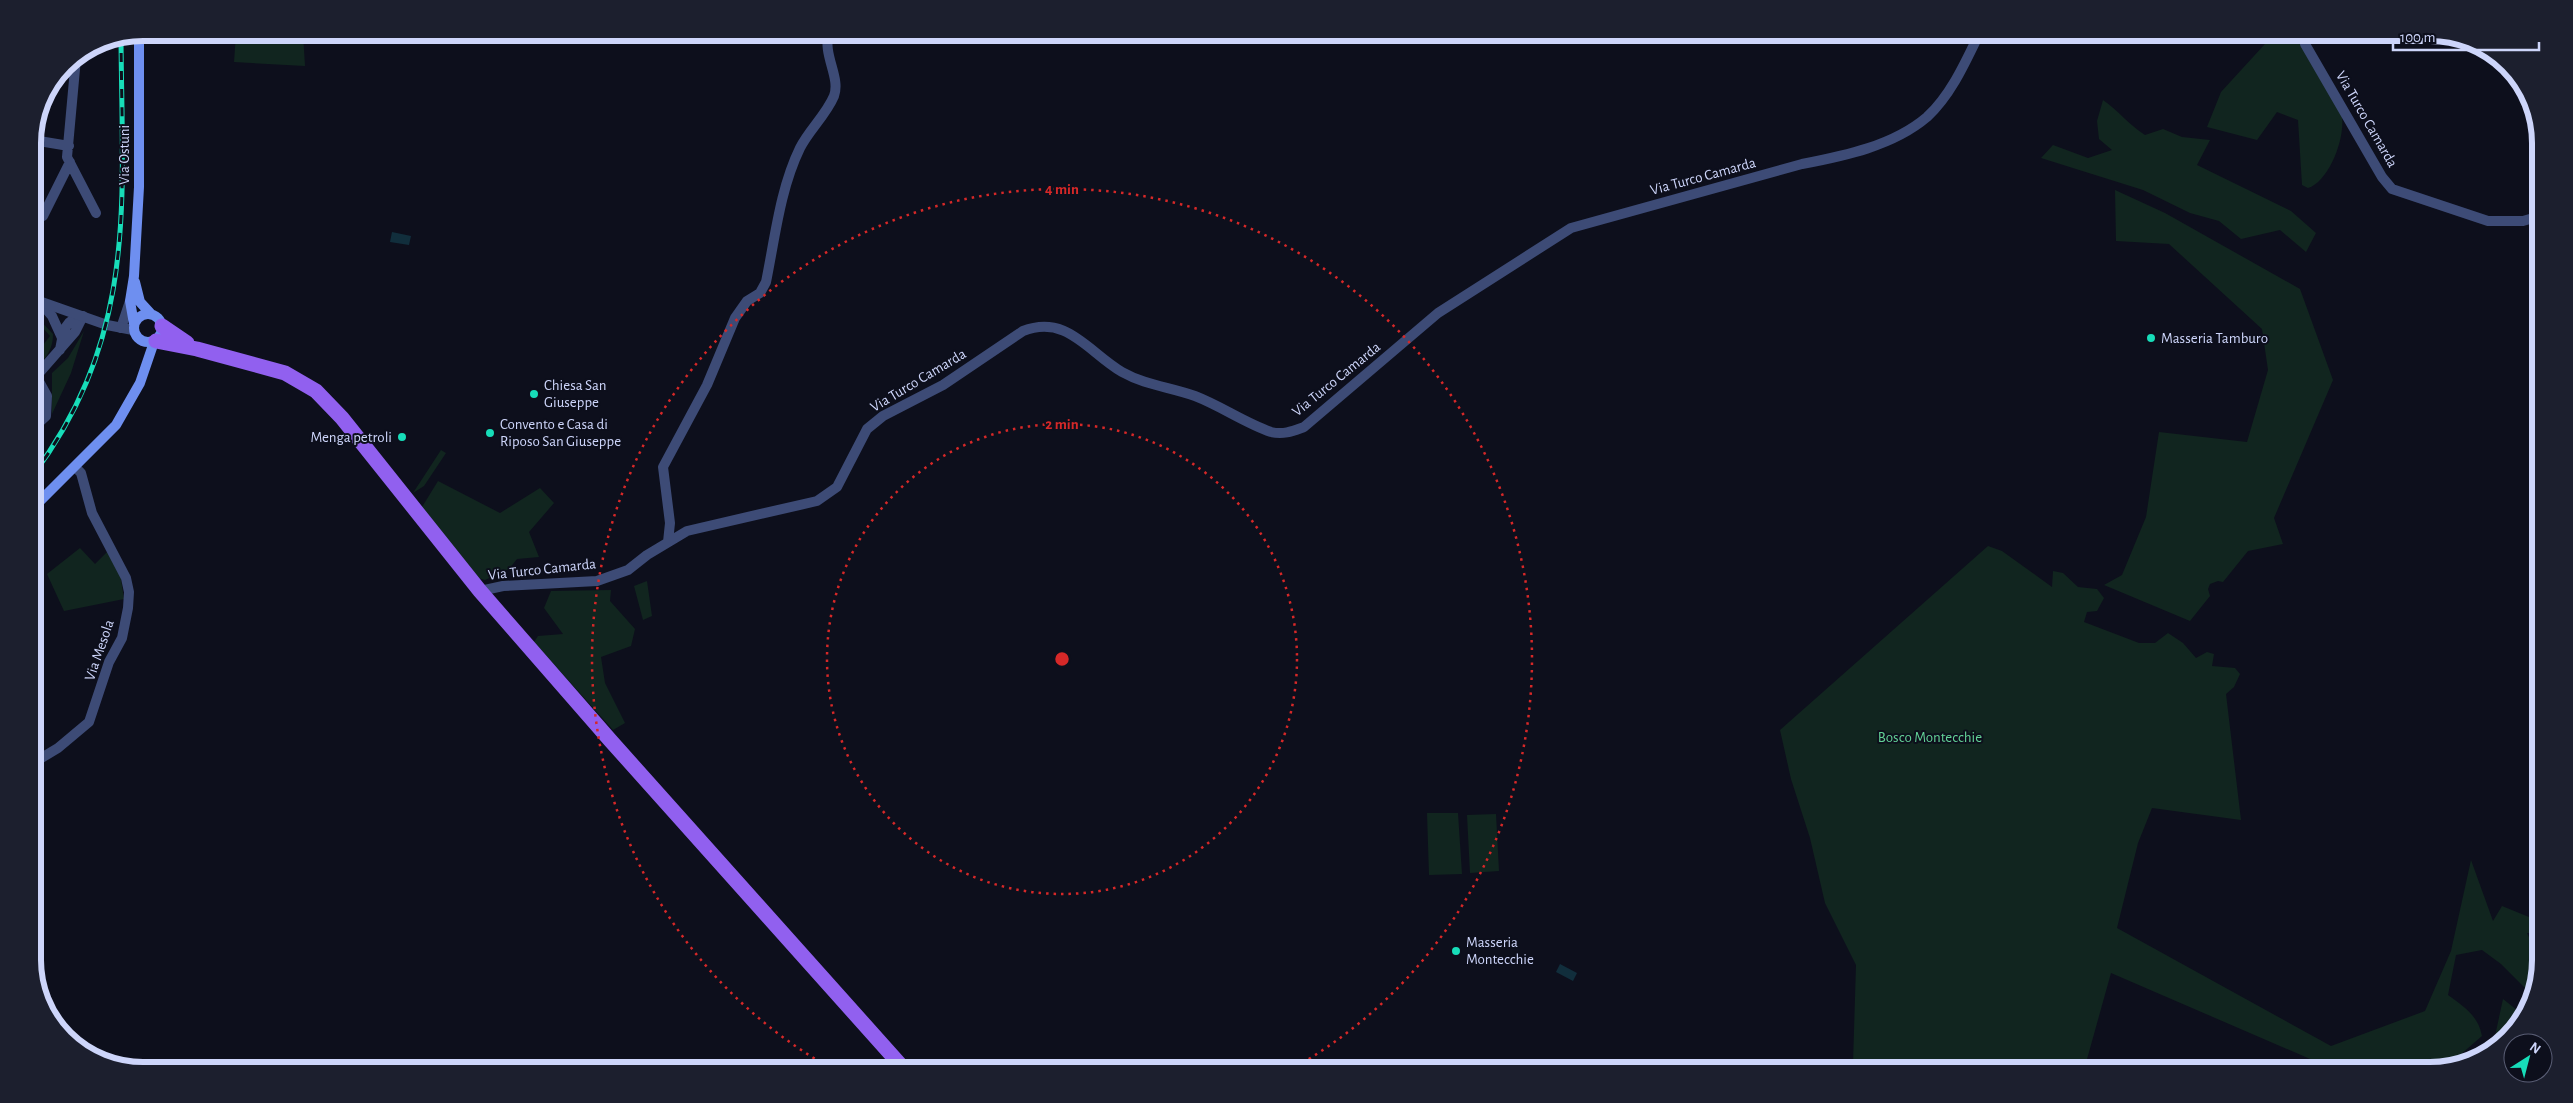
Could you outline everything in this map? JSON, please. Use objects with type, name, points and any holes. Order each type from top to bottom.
[{"type":"main road","name":"Via Ostuni","points":[[134,276],[139,187],[138,41]]},
{"type":"main road","points":[[134,276],[130,300],[134,327],[140,341],[143,368]]},
{"type":"main road","points":[[134,276],[140,302],[158,319],[162,326],[197,349]]},
{"type":"main road","points":[[134,327],[141,316],[151,314]]},
{"type":"main road","points":[[41,501],[76,468],[124,414],[140,383],[143,368],[155,341],[160,336],[162,326]]},
{"type":"main road","points":[[140,341],[155,341],[234,358],[286,373],[316,391],[342,418],[480,591],[610,740],[898,1062]]},
{"type":"street","points":[[668,542],[670,523],[663,467],[707,385],[735,318],[747,301],[760,293],[766,282],[786,187],[800,148],[834,96],[835,82],[827,41]]},
{"type":"street","name":"Via Turco Camarda","points":[[480,591],[503,586],[597,581],[628,570],[687,531],[817,501],[831,493],[846,472],[867,429],[883,416],[943,385],[1023,331],[1033,327],[1050,326],[1067,331],[1120,371],[1142,382],[1194,396],[1272,432],[1288,433],[1304,426],[1438,313],[1572,228],[1802,164],[1835,157],[1872,146],[1912,128],[1939,103],[1966,61],[1976,41]]},
{"type":"street","name":"Via Turco Camarda","points":[[2304,41],[2382,177],[2392,189],[2488,221],[2523,222],[2532,219]]},
{"type":"street","points":[[75,68],[67,157],[96,213]]},
{"type":"street","points":[[41,141],[69,146]]},
{"type":"street","points":[[41,215],[43,216],[70,162]]},
{"type":"street","points":[[121,328],[130,300]]},
{"type":"street","points":[[41,302],[121,328],[134,327]]},
{"type":"street","points":[[41,305],[52,316],[62,339]]},
{"type":"street","points":[[60,350],[68,322],[83,316]]},
{"type":"street","points":[[41,371],[75,332],[83,316]]},
{"type":"street","points":[[41,387],[47,396],[46,416],[41,420]]},
{"type":"street","name":"Via Mesola","points":[[41,758],[58,748],[89,722],[109,662],[122,638],[128,608],[129,592],[126,578],[92,513],[81,473],[76,468]]},
{"type":"green space","points":[[235,41],[303,41],[305,66],[234,62]]},
{"type":"green space","points":[[2268,41],[2298,41],[2330,89],[2340,109],[2342,118],[2340,141],[2331,165],[2324,176],[2308,188],[2302,185],[2298,120],[2277,112],[2257,140],[2207,127],[2221,92]]},
{"type":"green space","points":[[2103,100],[2145,135],[2163,129],[2182,137],[2210,140],[2197,165],[2291,211],[2316,233],[2306,252],[2280,230],[2241,239],[2219,221],[2190,213],[2143,190],[2041,158],[2053,145],[2088,158],[2112,150],[2099,139],[2097,121]]},
{"type":"green space","points":[[2115,190],[2165,213],[2300,289],[2333,380],[2274,518],[2283,544],[2248,551],[2223,582],[2218,581],[2210,584],[2208,589],[2210,596],[2190,621],[2104,585],[2122,575],[2146,517],[2159,432],[2247,442],[2268,370],[2262,329],[2169,244],[2116,241]]},
{"type":"green space","points":[[41,321],[53,334],[49,351],[41,363],[41,348],[50,336],[41,326]]},
{"type":"green space","points":[[84,331],[71,373],[52,414],[52,373],[68,358]]},
{"type":"green space","points":[[441,450],[446,453],[424,486],[413,493]]},
{"type":"green space","points":[[438,481],[500,513],[540,488],[554,503],[529,532],[539,557],[517,559],[509,569],[485,580],[478,578],[422,507]]},
{"type":"green space","name":"Bosco Montecchie","points":[[1988,546],[2002,551],[2052,587],[2053,571],[2063,573],[2078,587],[2097,589],[2104,598],[2097,611],[2087,612],[2084,622],[2139,643],[2155,643],[2168,633],[2183,643],[2196,658],[2207,652],[2214,654],[2212,666],[2235,668],[2240,674],[2234,687],[2226,694],[2241,820],[2152,808],[2138,843],[2117,928],[2331,1046],[2425,1011],[2451,951],[2471,860],[2493,921],[2502,906],[2529,917],[2532,916],[2532,933],[2527,933],[2532,944],[2532,960],[2527,990],[2501,964],[2482,950],[2456,955],[2448,995],[2474,1017],[2482,1036],[2460,1055],[2461,1057],[2436,1062],[2317,1062],[2111,973],[2086,1062],[1853,1062],[1856,965],[1825,903],[1810,838],[1791,779],[1780,730]]},
{"type":"green space","points":[[80,548],[95,564],[107,552],[120,573],[124,599],[64,611],[47,574]]},
{"type":"green space","points":[[647,581],[652,616],[643,620],[634,586]]},
{"type":"green space","points":[[611,590],[610,601],[635,629],[631,646],[601,657],[605,683],[625,723],[613,730],[534,642],[538,636],[563,634],[544,608],[551,591]]},
{"type":"green space","points":[[1427,813],[1458,813],[1462,874],[1429,875]]},
{"type":"green space","points":[[1496,814],[1499,871],[1470,873],[1467,815]]},
{"type":"green space","points":[[2503,999],[2518,1011],[2511,1022],[2495,1038]]},
{"type":"water","points":[[392,232],[411,236],[409,245],[390,242]]},
{"type":"water","points":[[1560,964],[1577,973],[1573,981],[1556,972]]},
{"type":"railway","points":[[41,463],[67,423],[91,370],[107,318],[117,265],[121,211],[121,44]]},
{"type":"place","name":"Masseria Tamburo","points":[[2151,338]]},
{"type":"place","name":"Chiesa San Giuseppe","points":[[534,394]]},
{"type":"place","name":"Convento e Casa di Riposo San Giuseppe","points":[[490,433]]},
{"type":"place","name":"Menga petroli","points":[[402,437]]},
{"type":"place","name":"Masseria Montecchie","points":[[1456,951]]}]
